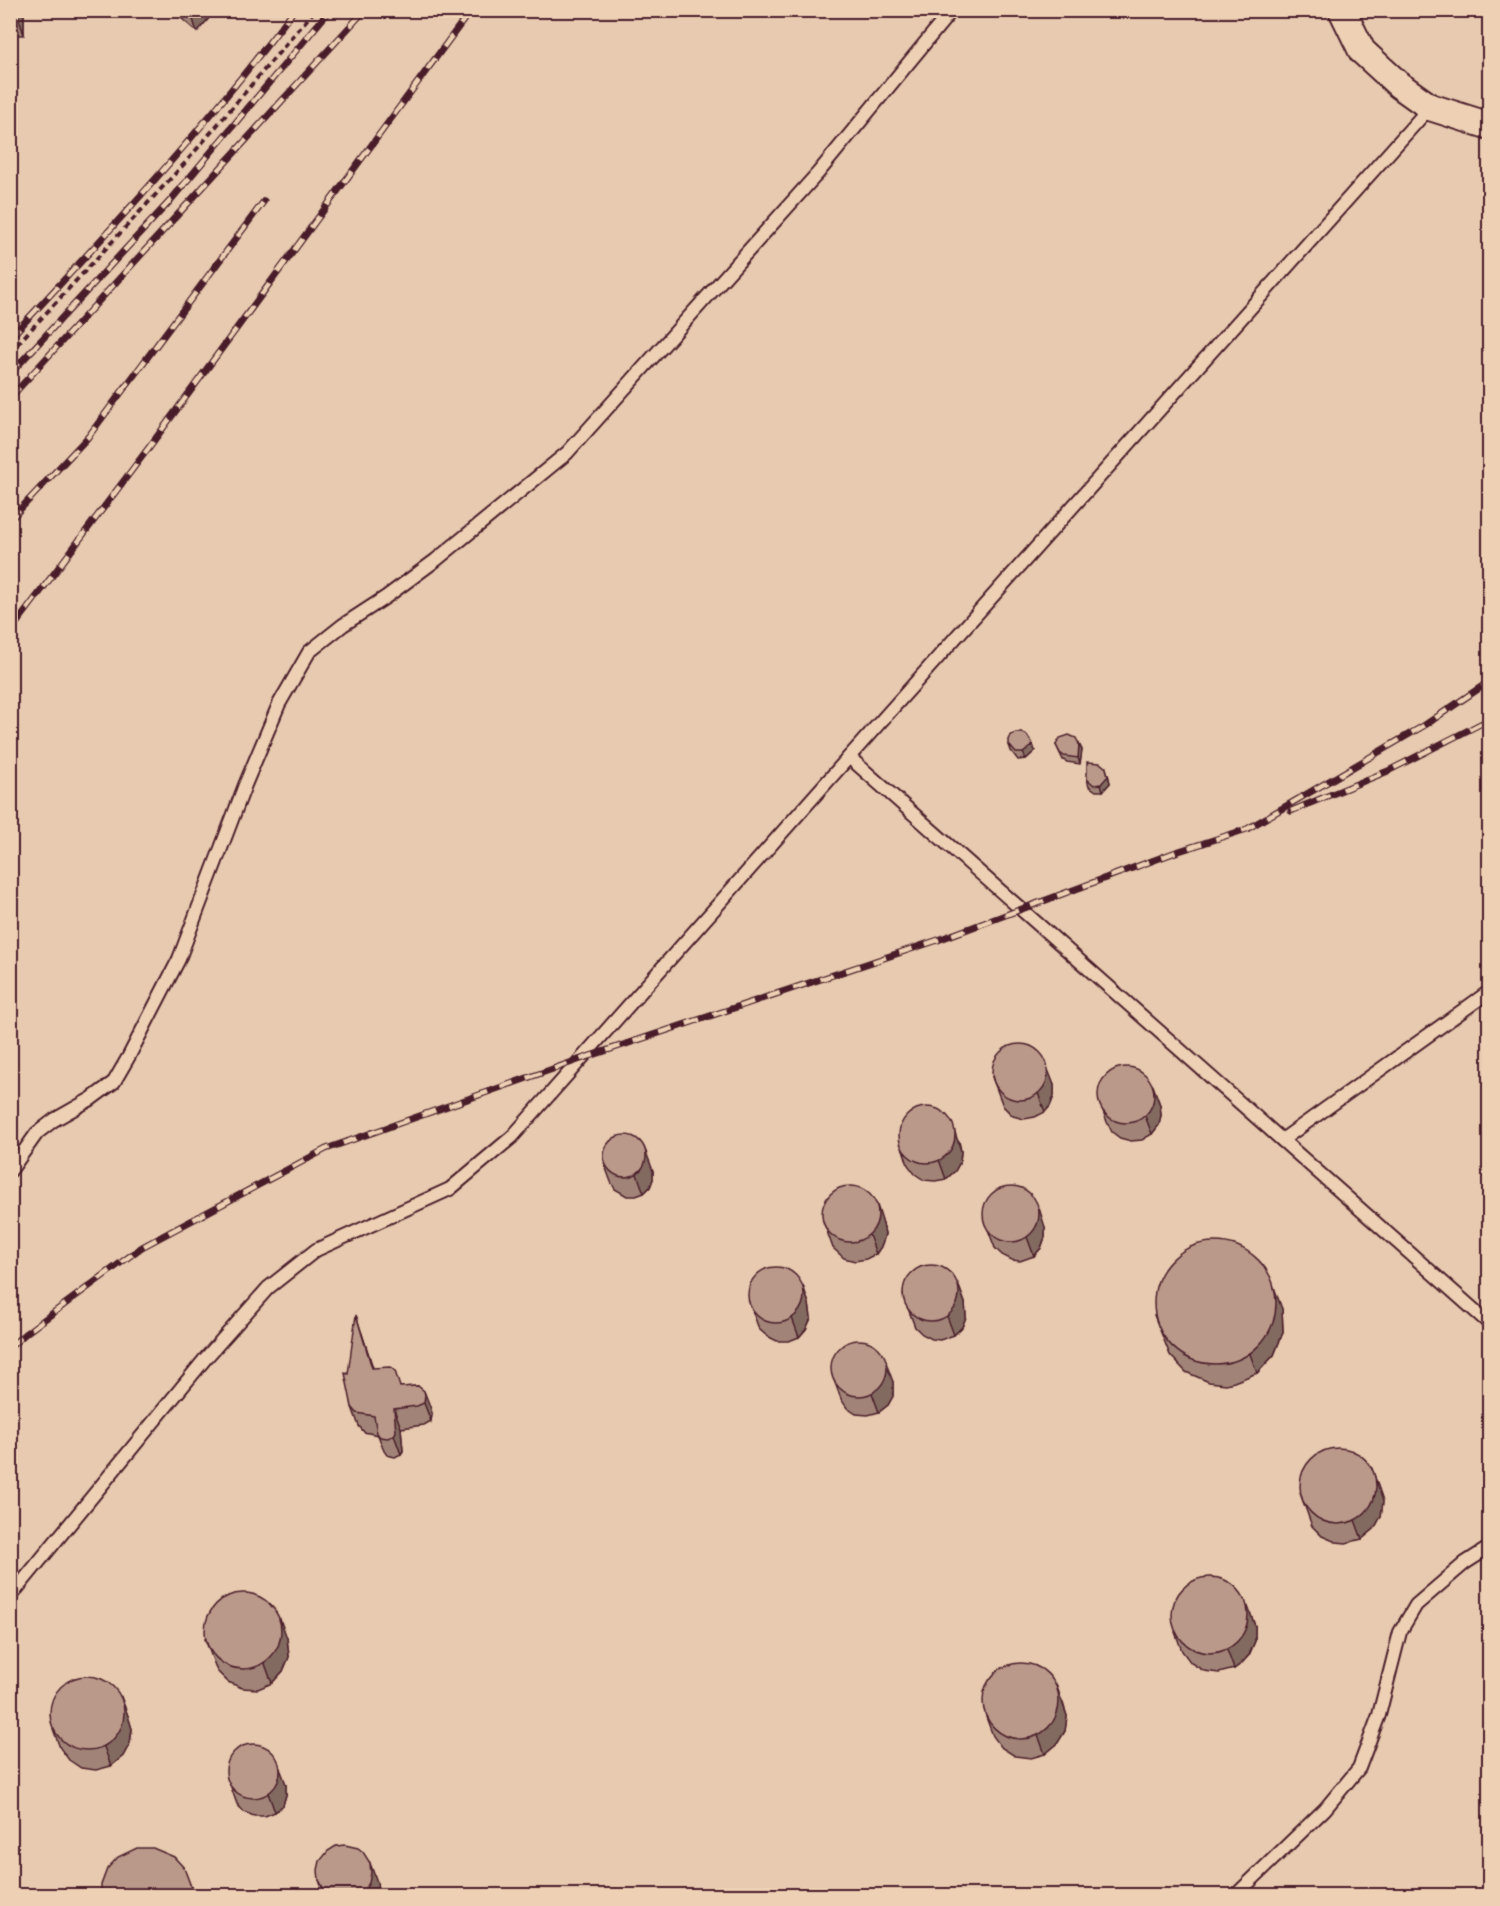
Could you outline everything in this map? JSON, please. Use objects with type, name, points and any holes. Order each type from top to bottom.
[{"type":"street","points":[[1342,10],[1362,51],[1399,85],[1430,107],[1490,126]]},
{"type":"lane","points":[[10,1171],[37,1133],[114,1082],[129,1056],[179,959],[245,785],[275,714],[309,652],[343,625],[436,560],[567,453],[818,173],[951,10]]},
{"type":"lane","points":[[10,1597],[205,1359],[268,1288],[316,1250],[450,1189],[512,1137],[1430,107]]},
{"type":"lane","points":[[849,757],[1490,1324]]},
{"type":"lane","points":[[1282,1140],[1490,991]]},
{"type":"lane","points":[[1235,1896],[1325,1809],[1359,1768],[1379,1715],[1400,1632],[1416,1605],[1466,1563],[1490,1547]]},
{"type":"path","points":[[10,352],[185,163],[315,10]]},
{"type":"building","points":[[10,10],[18,10],[18,16],[10,16]]},
{"type":"building","points":[[1016,733],[1027,735],[1033,745],[1023,753],[1016,753],[1009,745],[1011,735]]},
{"type":"building","points":[[1069,735],[1076,738],[1079,744],[1078,758],[1064,756],[1056,745],[1060,738]]},
{"type":"building","points":[[1087,762],[1100,763],[1106,768],[1108,776],[1101,784],[1094,785],[1087,779]]},
{"type":"building","points":[[1020,1044],[1035,1049],[1043,1057],[1048,1072],[1043,1087],[1035,1095],[1020,1100],[1005,1095],[997,1087],[992,1072],[997,1057],[1005,1049]]},
{"type":"building","points":[[1126,1067],[1141,1072],[1149,1080],[1154,1095],[1149,1110],[1141,1118],[1126,1123],[1111,1118],[1103,1110],[1098,1095],[1103,1080],[1111,1072]]},
{"type":"building","points":[[927,1107],[938,1109],[947,1115],[953,1124],[955,1135],[953,1146],[947,1155],[938,1161],[927,1163],[916,1161],[907,1155],[901,1146],[899,1135],[901,1124],[907,1115],[916,1109]]},
{"type":"building","points":[[625,1135],[633,1136],[640,1141],[645,1148],[645,1164],[640,1171],[633,1176],[625,1177],[617,1176],[610,1171],[605,1164],[604,1156],[605,1148],[610,1141],[617,1136]]},
{"type":"building","points":[[850,1186],[870,1194],[878,1214],[870,1234],[850,1242],[830,1234],[822,1214],[830,1194]]},
{"type":"building","points":[[1011,1186],[1031,1194],[1039,1214],[1031,1234],[1011,1242],[991,1234],[983,1214],[991,1194]]},
{"type":"building","points":[[1215,1242],[1238,1246],[1258,1260],[1272,1280],[1276,1303],[1272,1326],[1258,1346],[1238,1360],[1215,1364],[1192,1360],[1172,1346],[1158,1326],[1154,1303],[1158,1280],[1172,1260],[1192,1246]]},
{"type":"building","points":[[931,1265],[951,1273],[959,1293],[951,1313],[931,1321],[911,1313],[903,1293],[911,1273]]},
{"type":"building","points":[[776,1267],[787,1269],[796,1275],[802,1284],[804,1295],[802,1306],[796,1315],[787,1321],[776,1323],[765,1321],[756,1315],[750,1306],[748,1295],[750,1284],[756,1275],[765,1269]]},
{"type":"building","points":[[356,1315],[372,1368],[390,1367],[395,1371],[400,1387],[418,1386],[424,1391],[424,1403],[394,1409],[396,1432],[388,1438],[380,1437],[377,1433],[374,1416],[357,1413],[352,1407],[345,1373],[348,1374]]},
{"type":"building","points":[[859,1340],[870,1342],[879,1348],[885,1357],[887,1368],[885,1379],[879,1388],[870,1394],[859,1396],[848,1394],[839,1388],[833,1379],[831,1368],[833,1357],[839,1348],[848,1342]]},
{"type":"building","points":[[1338,1448],[1353,1451],[1365,1459],[1373,1471],[1376,1486],[1373,1501],[1365,1513],[1353,1521],[1338,1524],[1323,1521],[1311,1513],[1303,1501],[1300,1486],[1303,1471],[1311,1459],[1323,1451]]},
{"type":"building","points":[[1210,1577],[1225,1580],[1237,1588],[1245,1600],[1248,1615],[1245,1630],[1237,1642],[1225,1650],[1210,1653],[1195,1650],[1183,1642],[1175,1630],[1172,1615],[1175,1600],[1183,1588],[1195,1580]]},
{"type":"building","points":[[251,1593],[264,1599],[275,1610],[281,1623],[279,1646],[264,1663],[251,1669],[235,1669],[222,1663],[207,1646],[205,1623],[211,1610],[228,1595]]},
{"type":"building","points":[[1021,1663],[1036,1666],[1048,1674],[1056,1686],[1059,1701],[1056,1716],[1048,1728],[1036,1736],[1021,1739],[1006,1736],[994,1728],[986,1716],[983,1701],[986,1686],[994,1674],[1006,1666]]},
{"type":"building","points":[[87,1676],[108,1682],[118,1692],[124,1713],[118,1734],[108,1744],[87,1750],[66,1744],[56,1734],[50,1713],[56,1692],[66,1682]]},
{"type":"building","points":[[253,1744],[263,1746],[272,1752],[278,1761],[280,1771],[278,1781],[272,1790],[263,1796],[253,1798],[243,1796],[234,1790],[228,1781],[226,1771],[228,1761],[234,1752],[243,1746]]},
{"type":"building","points":[[345,1845],[358,1848],[370,1863],[369,1883],[363,1892],[356,1896],[332,1896],[319,1880],[320,1861],[328,1851],[336,1846]]},
{"type":"building","points":[[137,1848],[153,1848],[174,1857],[184,1868],[190,1884],[191,1896],[101,1896],[101,1885],[107,1869],[118,1857]]},
{"type":"building","points":[[1490,1885],[1490,1896],[1481,1896],[1484,1890]]},
{"type":"railway","points":[[10,338],[192,137],[294,10]]},
{"type":"railway","points":[[10,374],[170,201],[330,10]]},
{"type":"railway","points":[[10,398],[365,10]]},
{"type":"railway","points":[[10,632],[471,10]]},
{"type":"railway","points":[[10,520],[88,437],[264,201]]},
{"type":"railway","points":[[10,1347],[142,1247],[326,1149],[581,1059],[938,940],[1176,852],[1247,829],[1425,725],[1490,681]]},
{"type":"railway","points":[[1291,811],[1388,771],[1490,719]]}]
